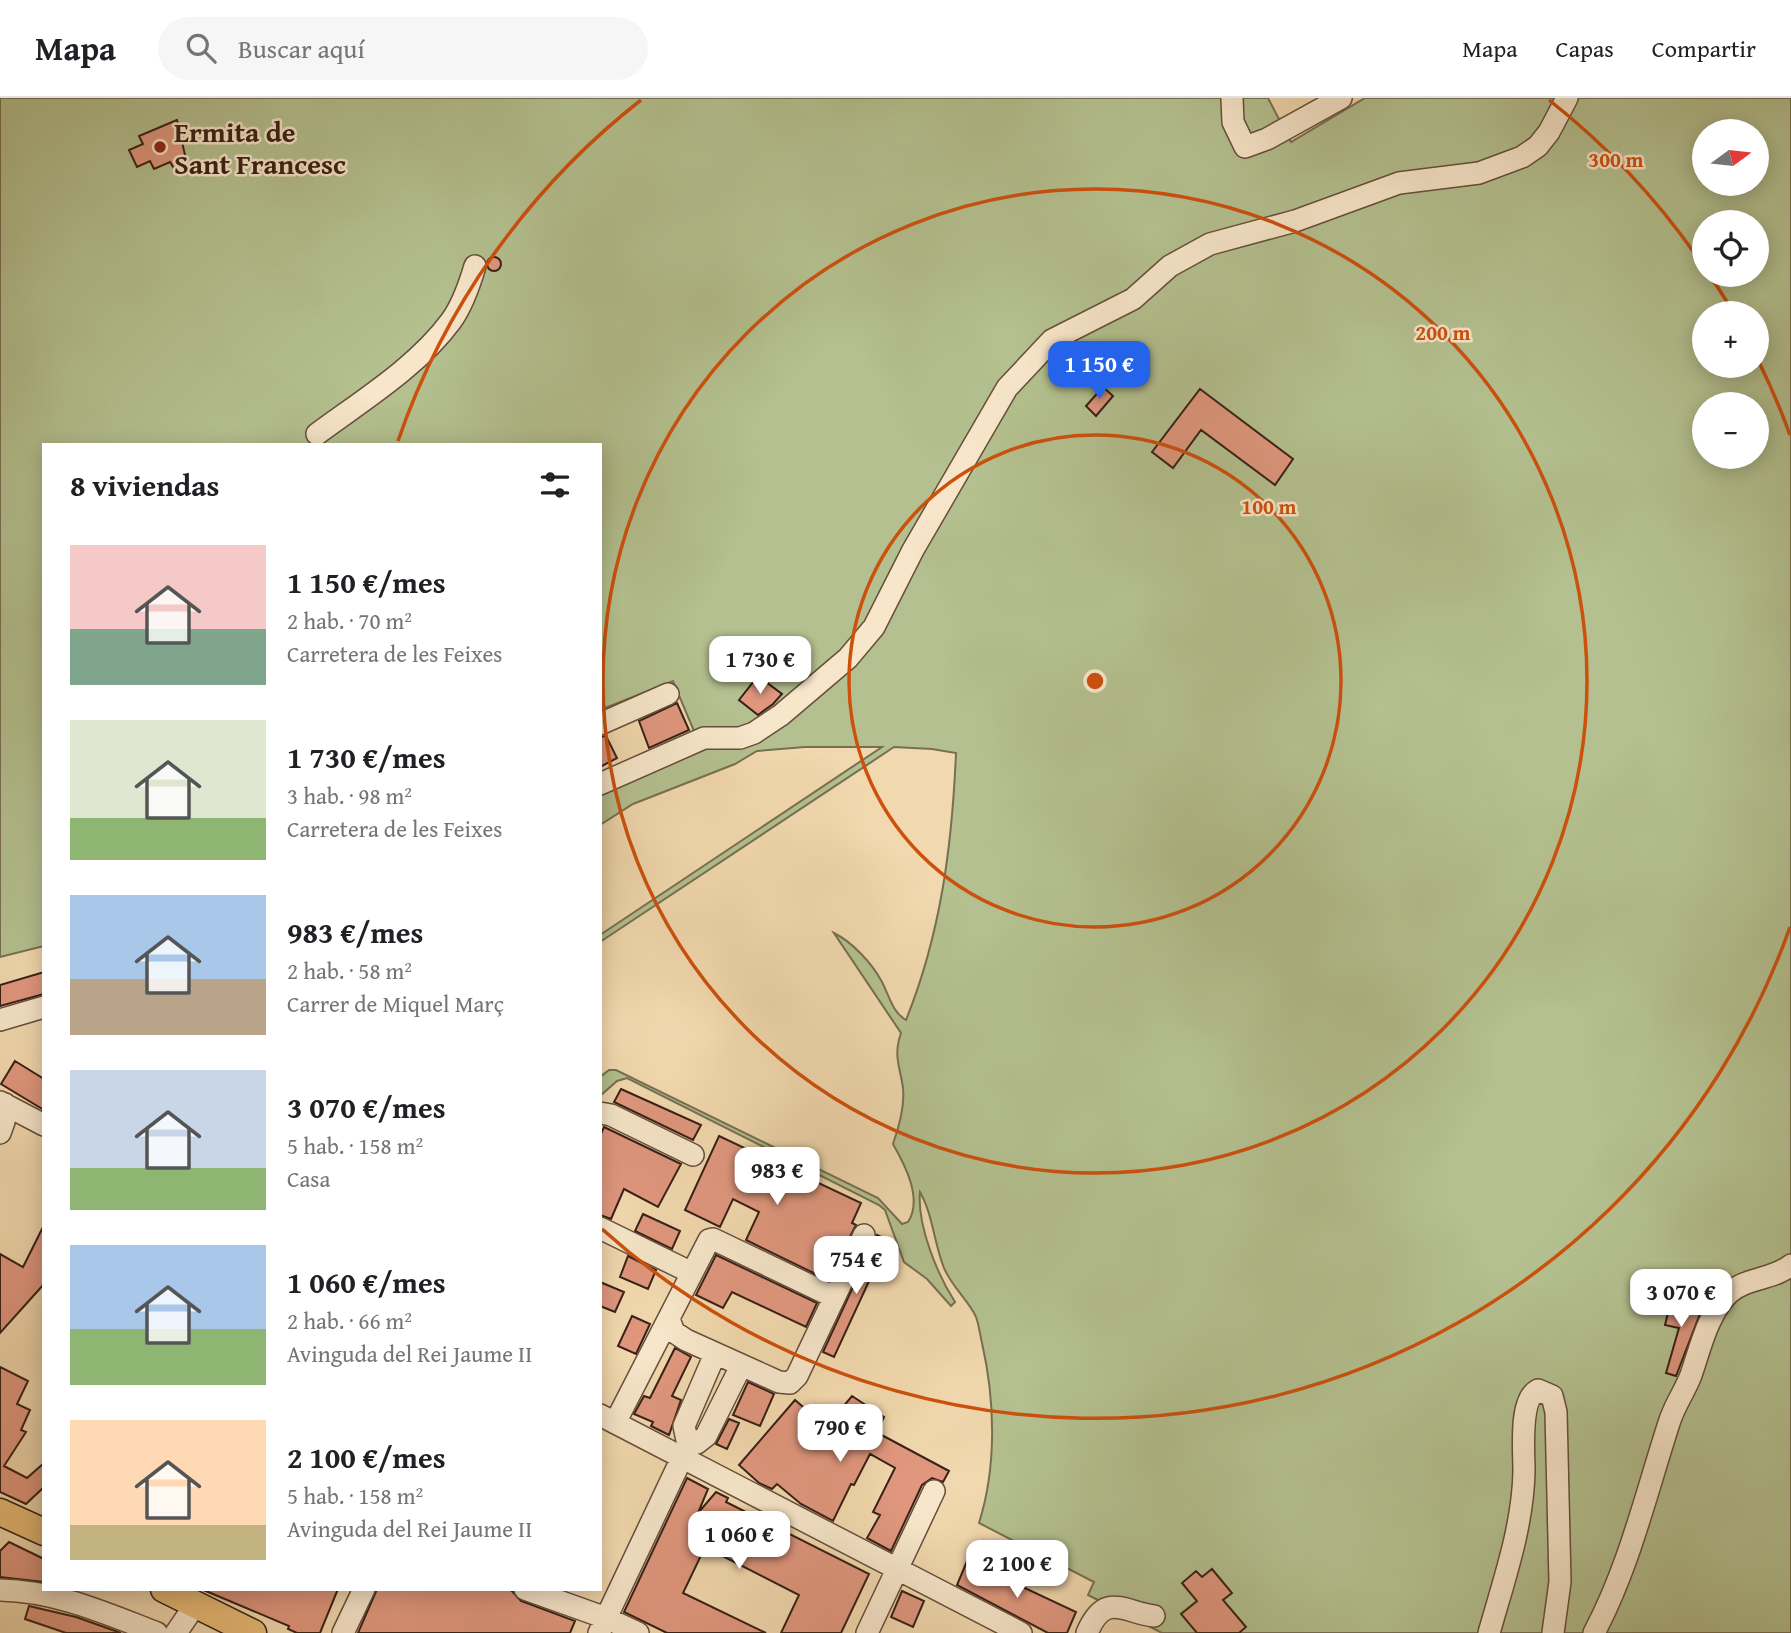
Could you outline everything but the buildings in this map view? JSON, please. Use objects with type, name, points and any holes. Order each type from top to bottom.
[{"type":"main road","points":[[0,1512],[42,1531]]},
{"type":"main road","points":[[168,1591],[253,1633]]},
{"type":"street","points":[[1232,98],[1233,122],[1245,147],[1267,139],[1341,98]]},
{"type":"street","points":[[602,783],[704,738],[740,738],[754,733],[797,702],[848,658],[874,627],[913,550],[1007,388],[1052,340],[1133,299],[1170,266],[1210,244],[1295,221],[1399,183],[1479,173],[1522,157],[1538,146],[1549,132],[1567,98]]},
{"type":"street","points":[[317,434],[397,374],[439,335],[453,318],[475,266]]},
{"type":"street","points":[[602,723],[668,694]]},
{"type":"street","points":[[0,1020],[42,1008]]},
{"type":"street","points":[[0,1133],[3,1103],[42,1124]]},
{"type":"street","points":[[602,1113],[611,1115],[694,1155]]},
{"type":"street","points":[[602,1229],[692,1273]]},
{"type":"street","points":[[669,1319],[671,1327],[679,1336],[741,1366],[779,1382],[790,1383],[797,1376],[864,1235]]},
{"type":"street","points":[[834,1297],[713,1240],[706,1243],[669,1319],[608,1419],[685,1451],[897,1569],[1021,1633]]},
{"type":"street","points":[[1594,1633],[1619,1582],[1669,1422],[1716,1311],[1727,1295],[1737,1287],[1783,1272],[1791,1265]]},
{"type":"street","points":[[603,1626],[685,1451],[684,1426],[715,1354]]},
{"type":"street","points":[[685,1451],[706,1436],[741,1366]]},
{"type":"street","points":[[1489,1633],[1522,1507],[1525,1408],[1533,1392],[1538,1390],[1546,1391],[1552,1396],[1556,1412],[1560,1582],[1553,1633]]},
{"type":"street","points":[[867,1633],[934,1491]]},
{"type":"street","points":[[0,1590],[28,1590],[60,1597],[157,1633]]},
{"type":"street","points":[[343,1633],[363,1591]]},
{"type":"street","points":[[529,1591],[603,1626],[638,1633]]},
{"type":"street","points":[[177,1633],[195,1605]]},
{"type":"street","points":[[1087,1633],[1097,1615],[1107,1608],[1119,1606],[1154,1616]]},
{"type":"green space","points":[[0,98],[1268,98],[1291,142],[1365,98],[1791,98],[1791,1633],[1162,1633],[1088,1595],[1094,1582],[979,1523],[991,1456],[990,1387],[976,1317],[944,1268],[928,1210],[920,1192],[925,1234],[935,1264],[955,1302],[951,1306],[927,1279],[904,1262],[885,1210],[879,1205],[627,1078],[617,1081],[602,1094],[602,1075],[609,1070],[616,1070],[878,1198],[902,1224],[908,1222],[914,1203],[911,1182],[893,1144],[903,1102],[897,1055],[901,1033],[834,933],[854,947],[867,961],[878,975],[894,1008],[906,1020],[928,955],[943,889],[956,753],[894,747],[602,941],[602,934],[882,747],[805,747],[757,751],[735,764],[633,804],[602,824],[602,784],[699,743],[673,681],[602,709],[602,443],[42,443],[42,946],[0,957]]},
{"type":"place","name":"Ermita de Sant Francesc","points":[[160,147]]}]
